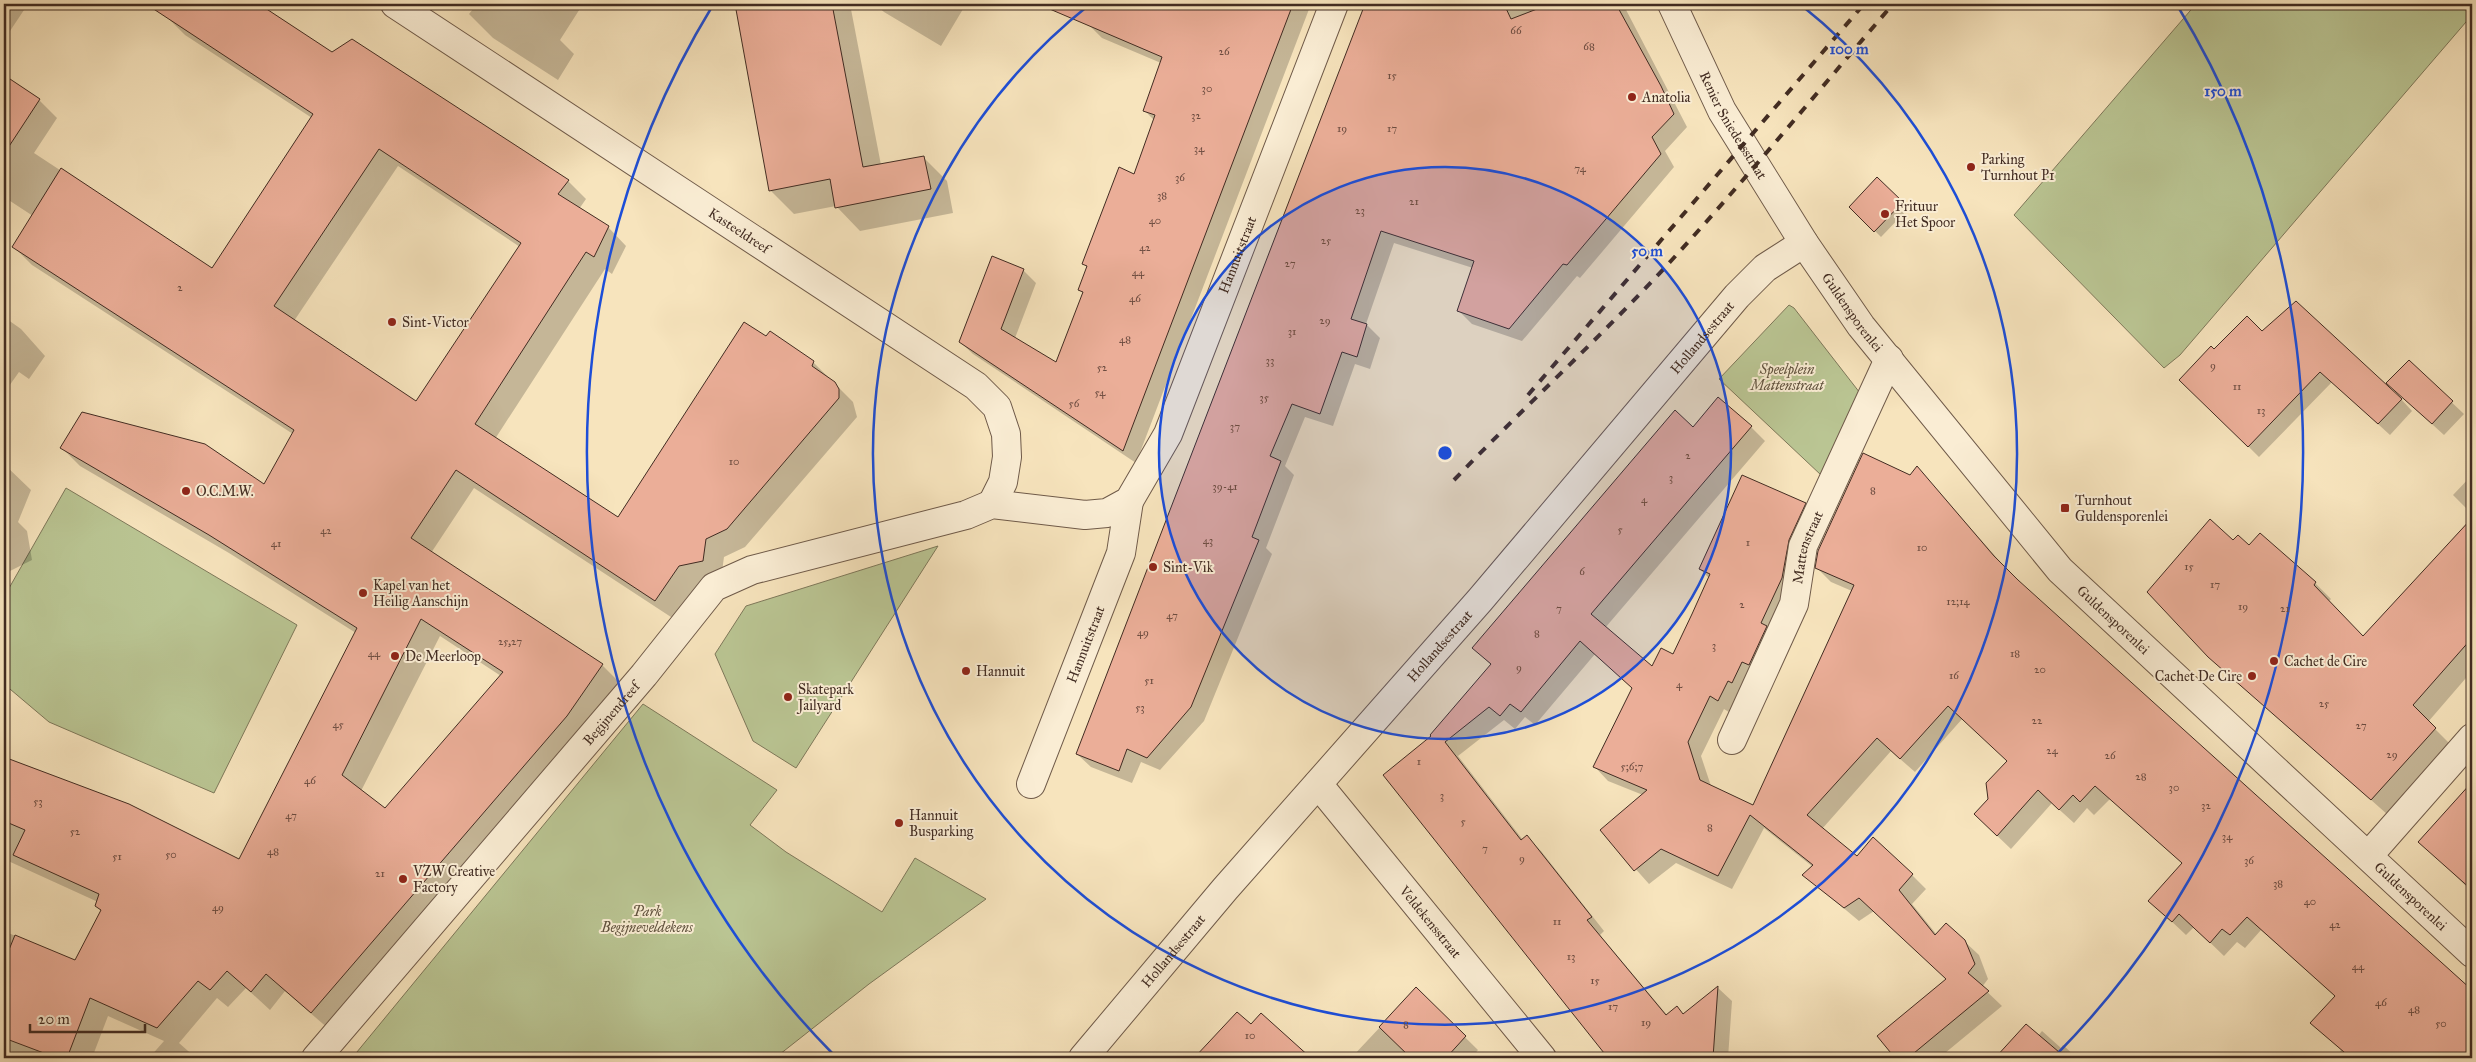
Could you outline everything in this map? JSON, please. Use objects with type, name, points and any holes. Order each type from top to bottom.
[{"type":"street","name":"Kasteeldreef","points":[[395,4],[976,386],[997,407],[1006,434],[1007,458],[1003,482],[992,504]]},
{"type":"street","name":"Hannuitstraat","points":[[1031,784],[1121,553],[1129,501],[1168,434],[1334,4]]},
{"type":"street","name":"Renier Sniedersstraat","points":[[1672,4],[1722,110],[1804,243]]},
{"type":"street","name":"Guldensporenlei","points":[[1804,243],[1861,326],[2060,570],[2369,855],[2472,953]]},
{"type":"street","name":"Hollandsestraat","points":[[1083,1058],[1225,889],[1480,600],[1737,296],[1765,268],[1804,243]]},
{"type":"street","name":"Mattenstraat","points":[[1732,740],[1794,604],[1803,546],[1888,359]]},
{"type":"street","points":[[992,504],[1085,515],[1107,513],[1129,501]]},
{"type":"street","name":"Begijnendreef","points":[[316,1058],[644,676],[714,586],[752,570],[966,515],[992,504]]},
{"type":"street","points":[[2369,855],[2472,738]]},
{"type":"street","name":"Veldekensstraat","points":[[1318,784],[1542,1058]]},
{"type":"green space","points":[[2196,4],[2472,4],[2472,15],[2180,355],[2164,368],[2014,215]]},
{"type":"green space","name":"Speelplein Mattenstraat","points":[[1789,305],[1794,308],[1860,393],[1821,475],[1719,379]]},
{"type":"green space","points":[[66,488],[297,625],[214,793],[49,722],[4,684],[4,597]]},
{"type":"green space","name":"Skatepark Jailyard","points":[[938,546],[796,768],[753,741],[715,654],[746,606]]},
{"type":"green space","name":"Park Begijneveldekens","points":[[643,704],[777,790],[750,825],[786,852],[882,912],[915,858],[986,899],[869,984],[775,1058],[352,1058]]},
{"type":"building","points":[[146,4],[259,4],[332,52],[352,39],[569,180],[558,194],[609,226],[594,257],[586,252],[475,424],[618,517],[744,322],[766,336],[770,331],[814,361],[812,366],[835,382],[839,389],[839,398],[727,529],[706,539],[703,561],[679,566],[655,601],[456,470],[411,538],[603,664],[567,716],[311,1013],[266,974],[251,992],[227,971],[210,990],[198,981],[157,1028],[90,998],[67,1058],[57,1058],[4,1038],[4,962],[15,935],[75,960],[101,910],[95,906],[99,894],[13,855],[25,830],[4,821],[4,757],[129,804],[239,859],[357,628],[209,535],[60,448],[82,412],[205,444],[264,484],[294,430],[12,247],[61,168],[212,268],[313,114]],"holes":[[[379,149],[521,243],[416,401],[274,306]],[[421,619],[503,672],[385,808],[342,775]]]},
{"type":"building","points":[[735,4],[832,4],[863,167],[924,156],[931,189],[835,208],[830,179],[769,191]]},
{"type":"building","points":[[1038,4],[1293,4],[1123,451],[959,342],[992,256],[1024,269],[1001,329],[1056,362],[1083,292],[1078,290],[1087,266],[1082,264],[1119,167],[1134,174],[1155,115],[1143,111],[1162,57]]},
{"type":"building","points":[[1365,4],[1504,4],[1511,19],[1550,4],[1616,4],[1661,86],[1674,114],[1652,137],[1661,154],[1567,265],[1563,264],[1509,329],[1457,311],[1474,261],[1381,231],[1351,319],[1367,324],[1357,357],[1342,352],[1320,414],[1292,404],[1270,456],[1281,461],[1252,537],[1259,540],[1191,707],[1147,758],[1127,749],[1119,771],[1076,754]]},
{"type":"building","points":[[4,75],[40,99],[4,154]]},
{"type":"building","points":[[1877,177],[1903,202],[1874,232],[1849,207]]},
{"type":"building","points":[[2296,301],[2402,399],[2378,424],[2320,372],[2248,447],[2179,380],[2211,346],[2214,349],[2247,316],[2262,331]]},
{"type":"building","points":[[2409,360],[2453,401],[2432,424],[2386,383]]},
{"type":"building","points":[[1718,397],[1752,426],[1591,614],[1652,666],[1661,648],[1673,654],[1692,614],[1710,574],[1699,569],[1742,475],[1806,503],[1789,540],[1782,578],[1761,623],[1767,626],[1749,665],[1742,662],[1732,683],[1728,681],[1718,701],[1710,696],[1688,742],[1700,780],[1753,805],[1854,585],[1815,568],[1818,551],[1863,453],[1910,475],[1917,466],[1994,556],[2018,580],[2472,990],[2472,1058],[2351,1058],[2310,1023],[2335,996],[2247,917],[2230,935],[2222,929],[2210,943],[2179,914],[2172,922],[2148,901],[2182,863],[2095,786],[2080,802],[2073,795],[2059,810],[2038,790],[1997,836],[1974,814],[1988,799],[1986,783],[2007,761],[1948,706],[1900,759],[1877,738],[1807,815],[1857,856],[1873,837],[1913,874],[1899,890],[1935,935],[1946,923],[1965,940],[1975,964],[1968,973],[1989,991],[1908,1058],[1895,1058],[1877,1036],[1946,979],[1859,898],[1844,908],[1802,875],[1813,865],[1750,815],[1718,876],[1661,849],[1634,871],[1600,830],[1647,790],[1593,767],[1632,688],[1580,641],[1521,712],[1510,704],[1500,716],[1489,707],[1445,742],[1521,840],[1527,835],[1592,917],[1587,920],[1666,1015],[1677,1006],[1683,1014],[1718,986],[1713,1058],[1608,1058],[1383,775],[1431,736],[1491,664],[1472,648],[1675,410],[1693,427]]},
{"type":"building","points":[[2472,518],[2472,638],[2413,705],[2436,728],[2371,800],[2208,657],[2147,592],[2210,519],[2233,540],[2238,535],[2249,545],[2260,533],[2316,582],[2314,585],[2363,636]]},
{"type":"building","points":[[2472,782],[2472,890],[2418,842]]},
{"type":"building","points":[[1416,987],[1466,1036],[1446,1058],[1411,1058],[1379,1027]]},
{"type":"building","points":[[1237,1012],[1251,1024],[1261,1013],[1311,1058],[1194,1058]]},
{"type":"building","points":[[2026,1024],[2066,1058],[1995,1058]]},
{"type":"railway","points":[[1528,395],[1864,4]]},
{"type":"railway","points":[[1454,480],[1670,262],[1755,166],[1893,4]]},
{"type":"place","name":"Anatolia","points":[[1632,97]]},
{"type":"place","name":"Parking Turnhout P1","points":[[1971,167]]},
{"type":"place","name":"Frituur Het Spoor","points":[[1885,214]]},
{"type":"place","name":"Sint-Victor","points":[[392,322]]},
{"type":"place","name":"O.C.M.W.","points":[[186,491]]},
{"type":"place","name":"Turnhout Guldensporenlei","points":[[2065,508]]},
{"type":"place","name":"Sint-Vik","points":[[1153,567]]},
{"type":"place","name":"Kapel van het Heilig Aanschijn","points":[[363,593]]},
{"type":"place","name":"De Meerloop","points":[[395,656]]},
{"type":"place","name":"Cachet de Cire","points":[[2274,661]]},
{"type":"place","name":"Hannuit","points":[[966,671]]},
{"type":"place","name":"Cachet De Cire","points":[[2252,676]]},
{"type":"place","name":"Skatepark Jailyard","points":[[788,697]]},
{"type":"place","name":"Hannuit Busparking","points":[[899,823]]},
{"type":"place","name":"VZW Creative Factory","points":[[403,879]]}]
